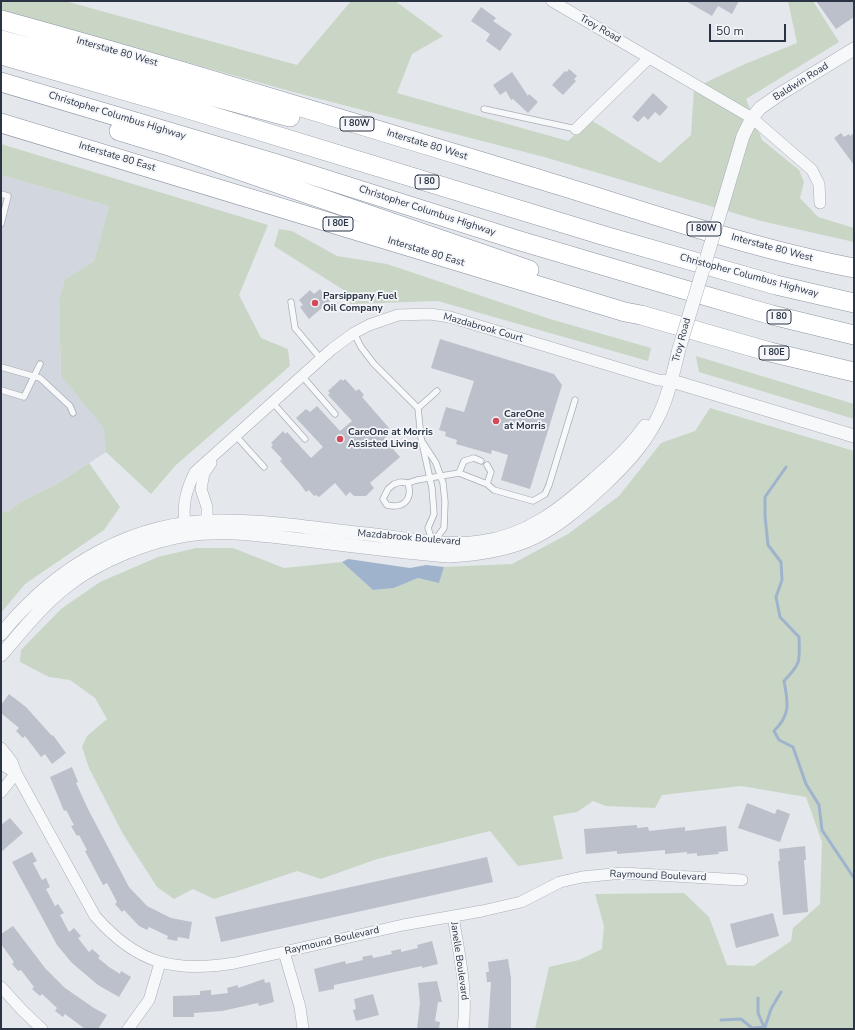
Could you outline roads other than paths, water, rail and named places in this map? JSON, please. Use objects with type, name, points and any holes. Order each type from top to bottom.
[{"type":"highway","name":"Interstate 80 West","points":[[1,20],[114,51],[770,248],[854,268]]},
{"type":"highway","points":[[1,40],[437,156],[556,184]]},
{"type":"highway","name":"Christopher Columbus Highway","points":[[1,55],[185,108],[612,238],[776,285],[854,303]]},
{"type":"highway","name":"Christopher Columbus Highway","points":[[1,82],[274,163],[517,240],[772,315],[854,335]]},
{"type":"highway","points":[[1,86],[14,98],[172,147],[590,291],[627,304],[641,315]]},
{"type":"highway","name":"Interstate 80 East","points":[[1,123],[617,310],[641,315],[755,348],[854,372]]},
{"type":"street","name":"Troy Road","points":[[552,1],[752,118],[812,170],[819,184],[820,203]]},
{"type":"street","name":"Baldwin Road","points":[[752,118],[760,108],[780,94],[854,49]]},
{"type":"street","points":[[576,129],[649,58]]},
{"type":"street","name":"Troy Road","points":[[672,381],[679,349],[743,136],[752,118]]},
{"type":"street","name":"Mazdabrook Court","points":[[185,529],[186,491],[195,472],[321,359],[354,333],[369,325],[392,317],[416,313],[450,317],[658,380],[672,381]]},
{"type":"street","points":[[672,381],[854,436]]},
{"type":"street","name":"Mazdabrook Boulevard","points":[[185,529],[207,527],[256,535],[433,548],[467,544],[512,535],[550,516],[566,505],[617,459],[633,442],[652,415],[672,381]]},
{"type":"street","name":"Mazdabrook Court","points":[[207,527],[207,507],[201,489],[204,474],[218,452]]},
{"type":"street","points":[[1,634],[48,585],[85,559],[139,535],[185,529]]},
{"type":"street","points":[[1,655],[40,610],[69,585],[99,566],[185,529]]},
{"type":"street","name":"Raymound Boulevard","points":[[1,748],[12,762],[16,773],[95,916],[107,930],[126,946],[160,963],[189,967],[219,966],[403,925],[520,902],[560,882],[598,875],[623,873],[742,880]]},
{"type":"street","points":[[1,764],[16,773],[1,792]]},
{"type":"street","name":"Janelle Boulevard","points":[[453,916],[463,980],[465,1006],[463,1029]]},
{"type":"street","points":[[284,952],[300,1006],[304,1029]]},
{"type":"street","points":[[128,1029],[149,1000],[160,963]]},
{"type":"street","points":[[1,987],[42,1029]]},
{"type":"lane","points":[[484,109],[576,129]]},
{"type":"lane","points":[[1,194],[8,196],[1,224]]},
{"type":"lane","points":[[291,302],[295,328],[321,359]]},
{"type":"lane","points":[[354,333],[361,347],[374,364],[418,408],[420,438],[430,478],[434,514],[428,528],[433,548]]},
{"type":"lane","points":[[1,390],[24,397],[40,364]]},
{"type":"lane","points":[[1,367],[40,378],[70,406],[73,413]]},
{"type":"lane","points":[[302,376],[335,414]]},
{"type":"lane","points":[[418,408],[437,391]]},
{"type":"lane","points":[[408,483],[410,490],[408,498],[403,504],[396,507],[387,505],[383,499],[388,488],[401,482],[408,483],[459,473],[487,484],[494,490],[533,501],[545,494],[575,400]]},
{"type":"lane","points":[[273,403],[305,439]]},
{"type":"lane","points":[[236,436],[264,468]]},
{"type":"lane","points":[[420,438],[436,463],[441,476],[445,502],[444,528],[433,548]]},
{"type":"lane","points":[[459,473],[464,462],[474,458],[481,461]]},
{"type":"lane","points":[[487,484],[491,472],[488,465]]},
{"type":"water","points":[[348,559],[410,568],[426,565],[444,567],[439,583],[418,578],[394,588],[373,590],[342,562]]},
{"type":"waterway","points":[[786,467],[765,497],[765,516],[768,545],[781,562],[782,580],[776,597],[780,617],[799,637],[799,657],[794,670],[784,681],[787,696],[786,714],[774,731],[779,740],[793,747],[806,784],[819,805],[822,830],[854,878]]},
{"type":"waterway","points":[[765,1027],[771,1009],[781,992]]},
{"type":"waterway","points":[[758,998],[758,1013],[765,1029]]},
{"type":"waterway","points":[[721,1020],[741,1019],[752,1028],[765,1027]]},
{"type":"place","name":"Parsippany Fuel Oil Company","points":[[315,303]]},
{"type":"place","name":"CareOne at Morris","points":[[496,421]]},
{"type":"place","name":"CareOne at Morris Assisted Living","points":[[340,439]]}]
